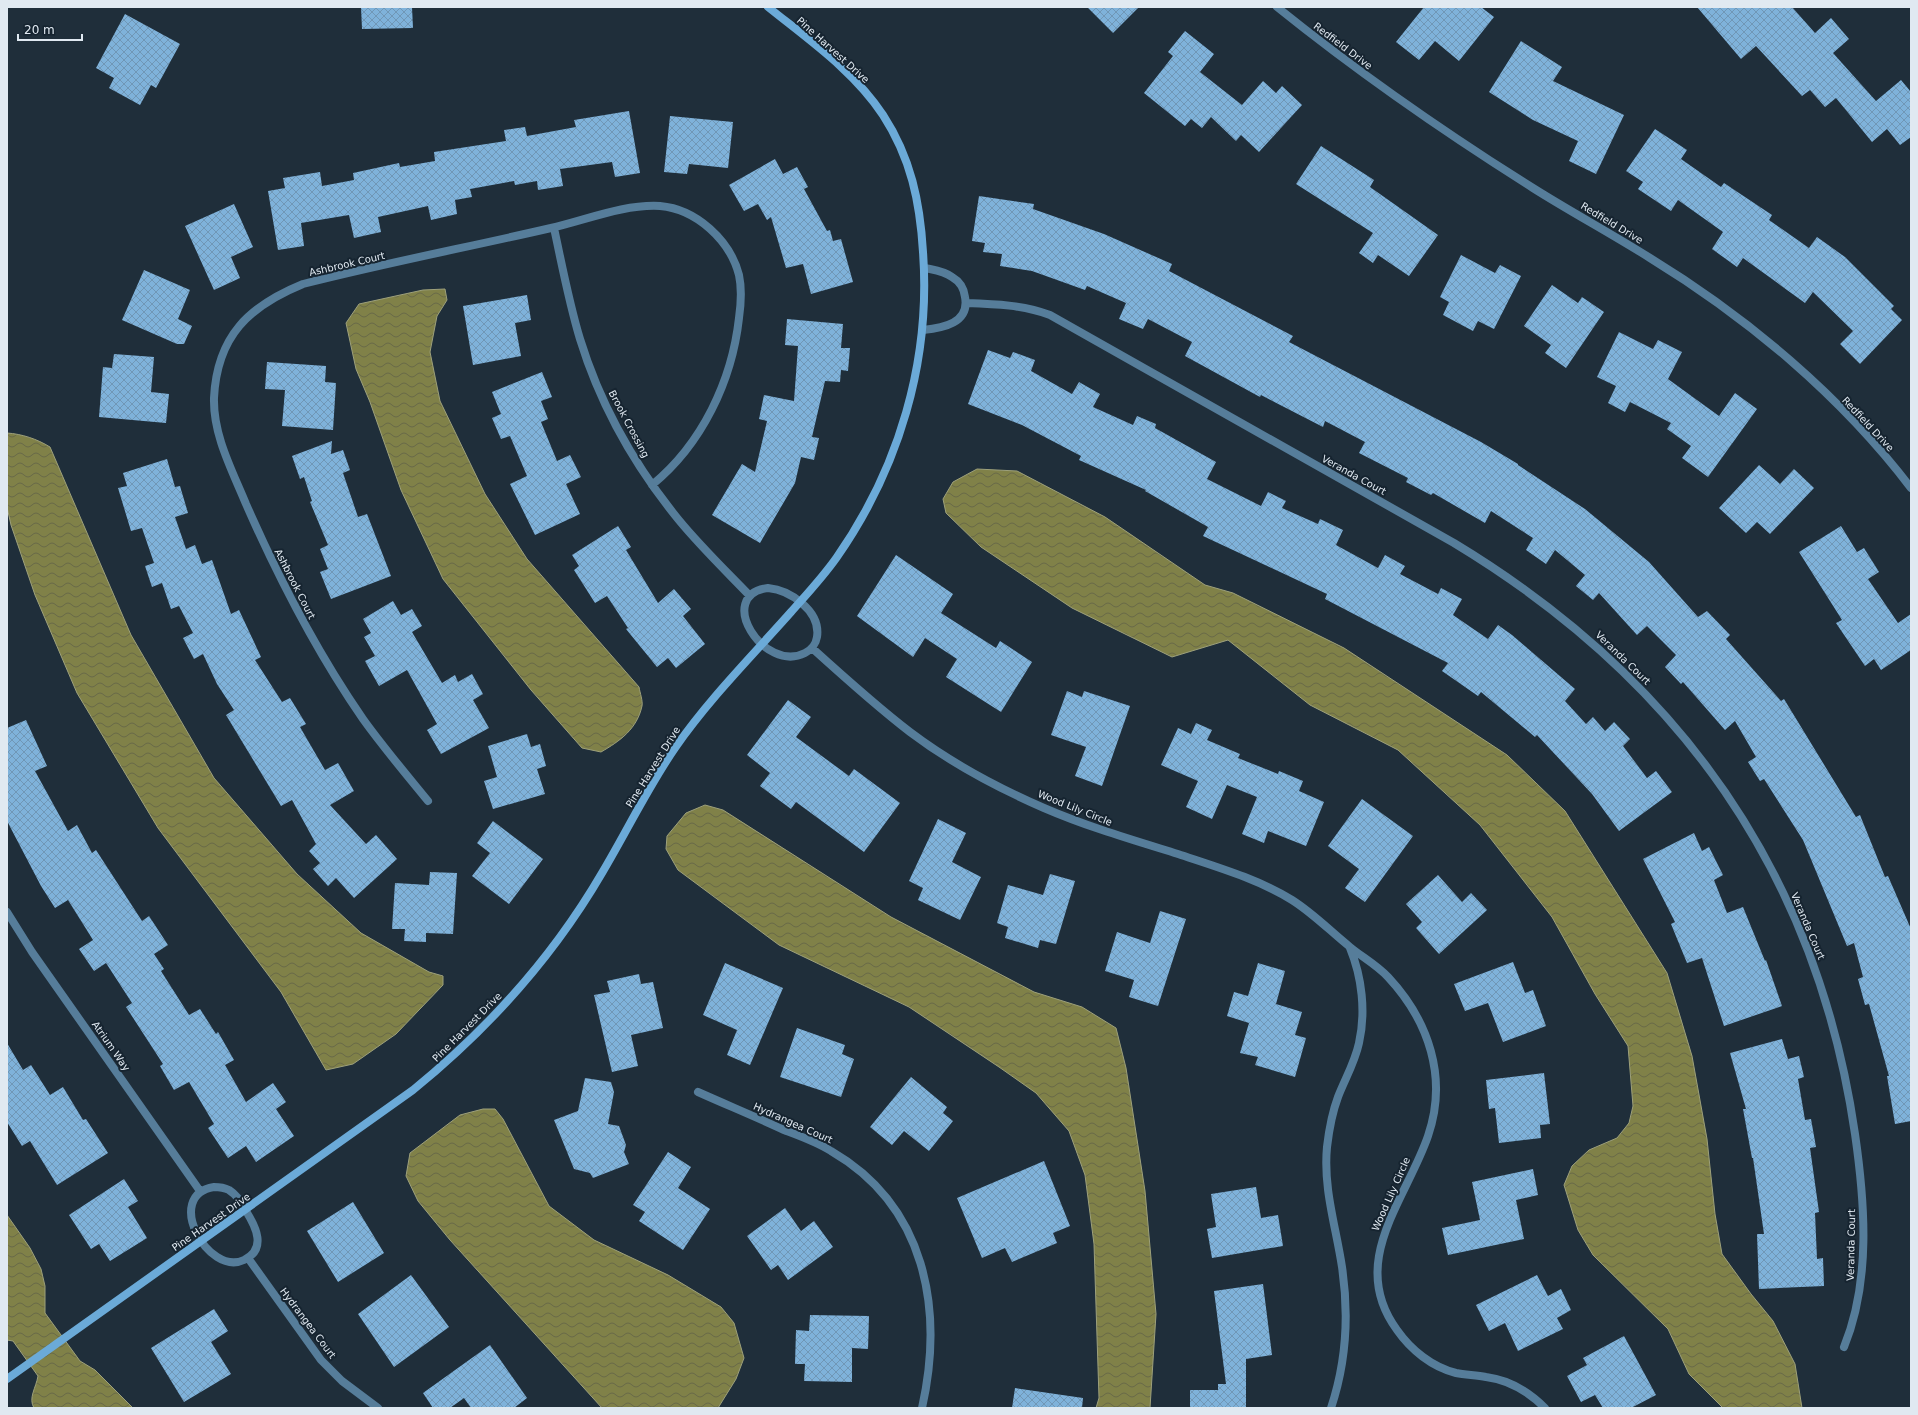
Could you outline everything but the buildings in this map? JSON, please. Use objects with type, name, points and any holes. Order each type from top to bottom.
[{"type":"street","name":"Pine Harvest Drive","points":[[7,1379],[413,1090],[441,1067],[495,1017],[543,960],[584,903],[656,778],[689,728],[800,602],[835,560],[852,536],[882,481],[912,395],[923,330],[925,268],[920,214],[915,188],[897,140],[884,117],[857,83],[768,7]]},
{"type":"street","name":"Redfield Drive","points":[[1277,7],[1346,61],[1461,142],[1535,189],[1651,258],[1765,339],[1816,384],[1874,444],[1911,488]]},
{"type":"street","name":"Ashbrook Court","points":[[428,801],[364,720],[340,685],[278,576],[227,460],[215,413],[216,377],[224,351],[238,326],[265,302],[283,292],[303,284],[554,228],[624,210],[660,206],[676,209],[703,222],[725,246],[733,259],[739,275],[741,289],[738,334],[731,363],[722,387],[694,441],[668,472],[652,485]]},
{"type":"street","name":"Brook Crossing","points":[[554,228],[572,308],[590,366],[622,435],[652,485],[678,519],[750,596]]},
{"type":"street","points":[[923,330],[940,329],[958,320],[964,313],[966,302],[964,292],[955,280],[944,272],[925,268]]},
{"type":"street","name":"Veranda Court","points":[[966,302],[1016,305],[1034,309],[1050,315],[1454,542],[1518,583],[1576,628],[1637,684],[1668,717],[1720,784],[1769,864],[1804,939],[1833,1026],[1850,1103],[1861,1192],[1862,1234],[1859,1300],[1855,1318],[1844,1347]]},
{"type":"street","points":[[760,589],[778,589],[786,592],[800,602],[815,622],[817,636],[815,644],[812,648],[802,655],[788,656],[773,652],[762,644],[749,630],[746,623],[745,608],[750,596],[760,589]]},
{"type":"street","name":"Wood Lily Circle","points":[[812,648],[876,706],[913,734],[978,775],[1006,790],[1078,822],[1219,868],[1270,888],[1292,900],[1314,915],[1350,948],[1380,969],[1390,979],[1407,1001],[1425,1031],[1436,1068],[1436,1104],[1428,1136],[1391,1215],[1379,1251],[1376,1268],[1377,1281],[1387,1313],[1395,1328],[1406,1342],[1433,1363],[1459,1374],[1489,1377],[1514,1384],[1526,1392],[1544,1408]]},
{"type":"street","name":"Atrium Way","points":[[7,912],[32,952],[200,1190]]},
{"type":"street","points":[[1331,1408],[1339,1381],[1342,1363],[1345,1330],[1345,1303],[1342,1268],[1328,1198],[1326,1163],[1333,1112],[1356,1056],[1362,1027],[1363,1009],[1359,977],[1350,948]]},
{"type":"street","name":"Hydrangea Court","points":[[698,1092],[831,1151],[872,1182],[888,1200],[903,1221],[915,1246],[924,1273],[929,1302],[932,1342],[930,1366],[922,1408]]},
{"type":"street","points":[[214,1187],[228,1190],[238,1198],[246,1210],[254,1223],[258,1238],[258,1246],[254,1253],[241,1262],[226,1262],[212,1254],[202,1241],[193,1223],[191,1214],[193,1200],[200,1190],[214,1187]]},
{"type":"street","name":"Hydrangea Court","points":[[248,1258],[321,1360],[342,1381],[378,1408]]},
{"type":"water","points":[[445,289],[447,300],[437,316],[430,352],[440,401],[485,494],[527,559],[639,687],[642,706],[640,714],[632,728],[621,739],[601,752],[582,748],[531,690],[443,579],[401,490],[370,402],[356,369],[346,323],[359,304],[423,290]]},
{"type":"water","points":[[7,433],[29,437],[50,447],[131,635],[214,778],[297,874],[361,933],[429,972],[443,976],[443,985],[396,1034],[353,1064],[326,1070],[281,992],[158,828],[77,693],[35,595],[11,525],[7,507]]},
{"type":"water","points":[[977,469],[1017,471],[1105,517],[1205,585],[1233,593],[1344,648],[1507,755],[1565,811],[1667,973],[1692,1056],[1707,1139],[1715,1214],[1722,1254],[1773,1321],[1795,1364],[1802,1408],[1723,1408],[1689,1374],[1668,1329],[1593,1255],[1578,1230],[1564,1185],[1572,1166],[1589,1150],[1617,1138],[1629,1123],[1633,1106],[1628,1046],[1595,994],[1552,917],[1480,825],[1398,750],[1310,705],[1228,640],[1172,657],[1072,608],[981,547],[946,513],[943,499],[953,482]]},
{"type":"water","points":[[705,805],[723,810],[891,917],[1034,992],[1082,1007],[1116,1028],[1126,1068],[1145,1191],[1156,1314],[1150,1408],[1096,1408],[1099,1398],[1094,1244],[1085,1175],[1069,1131],[1036,1093],[999,1067],[909,1007],[779,945],[678,870],[666,849],[667,836],[686,813]]},
{"type":"water","points":[[483,1109],[495,1109],[503,1119],[549,1206],[594,1240],[668,1275],[721,1307],[734,1323],[744,1358],[736,1379],[718,1408],[602,1408],[450,1240],[418,1201],[406,1176],[410,1153],[460,1115]]},
{"type":"water","points":[[7,1215],[30,1248],[41,1269],[45,1286],[45,1313],[80,1361],[95,1370],[133,1408],[34,1408],[32,1404],[32,1397],[38,1376],[13,1341],[7,1340]]}]
